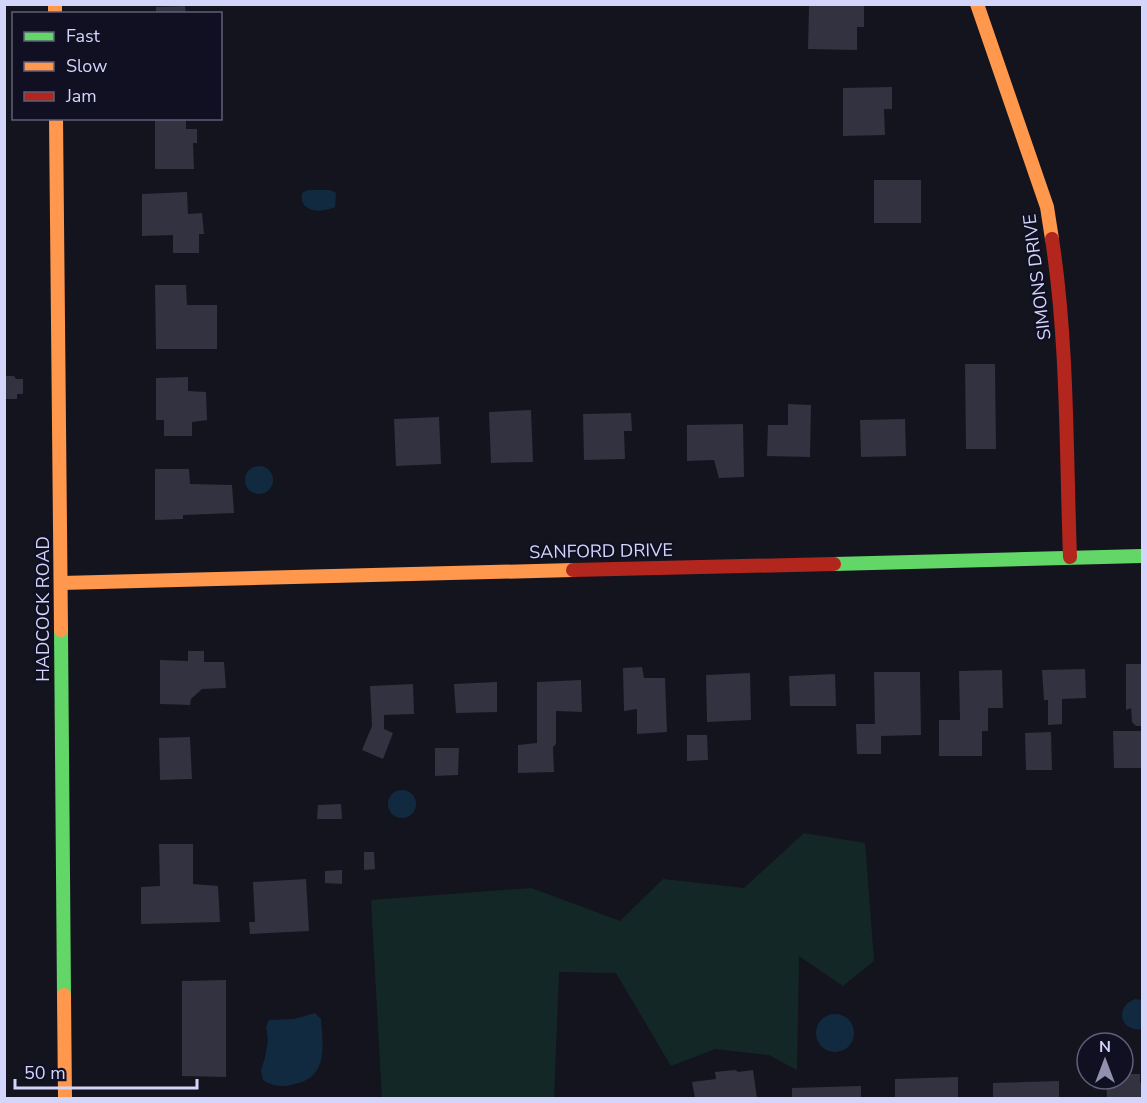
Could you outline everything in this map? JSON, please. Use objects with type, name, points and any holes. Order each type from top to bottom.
[{"type":"street","name":"SIMONS DRIVE","points":[[977,4],[1047,207],[1057,271],[1062,333],[1070,557]]},
{"type":"street","name":"HADCOCK ROAD","points":[[56,120],[64,1098]]},
{"type":"street","name":"SANFORD DRIVE","points":[[60,583],[1143,556]]},
{"type":"green space","points":[[804,833],[865,843],[874,961],[843,986],[799,956],[797,1070],[769,1055],[715,1049],[671,1066],[616,973],[559,972],[554,1098],[382,1098],[371,900],[531,888],[620,921],[663,879],[744,888]]},
{"type":"water","points":[[308,190],[330,190],[336,193],[335,207],[324,210],[307,208],[302,200],[302,193]]},
{"type":"water","points":[[259,466],[269,470],[273,480],[269,490],[259,494],[249,490],[245,480],[249,470]]},
{"type":"water","points":[[402,790],[412,794],[416,804],[412,814],[402,818],[392,814],[388,804],[392,794]]},
{"type":"water","points":[[1135,999],[1142,1000],[1142,1029],[1129,1027],[1122,1018],[1124,1007]]},
{"type":"water","points":[[315,1013],[321,1019],[322,1050],[318,1068],[313,1075],[306,1080],[286,1086],[274,1085],[263,1080],[261,1070],[268,1040],[266,1027],[269,1020],[294,1019]]},
{"type":"water","points":[[835,1014],[842,1015],[848,1020],[853,1026],[853,1040],[848,1046],[842,1051],[835,1052],[828,1051],[822,1046],[817,1040],[816,1033],[817,1026],[822,1020],[828,1015]]},
{"type":"building","points":[[185,6],[186,12],[156,12],[156,7]]},
{"type":"building","points":[[809,6],[864,6],[864,27],[857,27],[857,50],[808,49]]},
{"type":"building","points":[[892,87],[892,109],[884,109],[885,135],[843,136],[843,88]]},
{"type":"building","points":[[155,120],[186,120],[186,129],[197,129],[197,143],[193,143],[194,169],[155,169]]},
{"type":"building","points":[[874,180],[921,180],[921,223],[874,223]]},
{"type":"building","points":[[187,192],[188,214],[202,213],[204,234],[199,234],[199,253],[173,253],[173,235],[142,236],[142,194]]},
{"type":"building","points":[[155,285],[186,285],[187,305],[217,305],[217,349],[156,349]]},
{"type":"building","points":[[965,364],[995,364],[996,449],[966,449]]},
{"type":"building","points":[[4,376],[23,379],[23,394],[17,394],[17,399],[4,399]]},
{"type":"building","points":[[188,377],[188,391],[206,392],[207,420],[192,422],[192,436],[164,436],[164,420],[156,420],[156,378]]},
{"type":"building","points":[[788,404],[811,405],[810,457],[767,456],[768,425],[788,425]]},
{"type":"building","points":[[531,410],[533,462],[491,463],[489,412]]},
{"type":"building","points":[[631,413],[632,431],[624,431],[625,459],[584,460],[583,414]]},
{"type":"building","points":[[439,417],[441,464],[396,466],[394,419]]},
{"type":"building","points":[[905,419],[906,456],[861,457],[860,420]]},
{"type":"building","points":[[743,424],[744,477],[719,478],[714,460],[687,461],[687,425]]},
{"type":"building","points":[[155,469],[189,469],[190,484],[232,485],[234,513],[183,515],[183,519],[155,520]]},
{"type":"building","points":[[188,651],[204,651],[204,662],[224,662],[226,688],[202,689],[191,699],[190,705],[160,704],[160,660],[188,661]]},
{"type":"building","points":[[1126,664],[1142,664],[1142,726],[1136,726],[1132,722],[1131,708],[1126,710]]},
{"type":"building","points":[[642,667],[644,678],[665,678],[667,732],[637,734],[637,709],[624,711],[623,668]]},
{"type":"building","points":[[1085,669],[1086,698],[1062,699],[1062,724],[1048,725],[1048,700],[1044,700],[1042,670]]},
{"type":"building","points":[[1002,670],[1003,708],[988,708],[988,731],[982,731],[982,756],[939,756],[939,720],[960,720],[959,671]]},
{"type":"building","points":[[874,672],[920,672],[921,735],[881,736],[881,754],[857,754],[856,724],[875,724]]},
{"type":"building","points":[[750,673],[751,720],[707,722],[706,675]]},
{"type":"building","points":[[835,674],[836,706],[790,706],[789,676]]},
{"type":"building","points":[[581,680],[582,712],[556,711],[556,744],[553,747],[554,772],[518,773],[518,745],[537,743],[537,682]]},
{"type":"building","points":[[497,682],[497,712],[456,713],[454,684]]},
{"type":"building","points":[[413,684],[414,714],[384,715],[384,729],[393,733],[383,759],[362,750],[372,726],[370,686]]},
{"type":"building","points":[[1113,731],[1142,731],[1142,768],[1114,768]]},
{"type":"building","points":[[1051,732],[1052,770],[1026,770],[1025,733]]},
{"type":"building","points":[[687,735],[707,735],[708,760],[687,761]]},
{"type":"building","points":[[190,737],[192,779],[160,780],[159,738]]},
{"type":"building","points":[[435,748],[459,748],[458,775],[435,776]]},
{"type":"building","points":[[341,804],[342,819],[317,819],[318,805]]},
{"type":"building","points":[[159,844],[193,844],[193,884],[218,886],[220,922],[141,924],[141,887],[160,886]]},
{"type":"building","points":[[364,852],[374,852],[375,869],[364,870]]},
{"type":"building","points":[[342,870],[342,884],[325,883],[325,871]]},
{"type":"building","points":[[306,879],[309,931],[250,934],[249,922],[255,922],[253,882]]},
{"type":"building","points":[[226,980],[226,1077],[182,1076],[182,981]]},
{"type":"building","points":[[735,1070],[738,1072],[753,1070],[757,1098],[695,1098],[692,1082],[716,1079],[715,1072]]},
{"type":"building","points":[[1135,1074],[1140,1074],[1142,1098],[1107,1098],[1107,1091],[1135,1091]]},
{"type":"building","points":[[958,1077],[958,1098],[895,1098],[895,1079]]},
{"type":"building","points":[[1059,1081],[1059,1098],[993,1098],[993,1083]]},
{"type":"building","points":[[861,1086],[861,1098],[792,1098],[792,1088]]},
{"type":"traffic: fast","points":[[834,564],[1142,556]]},
{"type":"traffic: fast","points":[[61,630],[64,995]]},
{"type":"traffic: slow","points":[[55,4],[55,12]]},
{"type":"traffic: slow","points":[[977,4],[1047,207],[1052,239]]},
{"type":"traffic: slow","points":[[56,120],[61,630]]},
{"type":"traffic: slow","points":[[61,583],[573,570]]},
{"type":"traffic: slow","points":[[64,995],[65,1098]]},
{"type":"traffic: jam","points":[[1052,239],[1064,357],[1070,557]]},
{"type":"traffic: jam","points":[[573,570],[834,564]]}]
